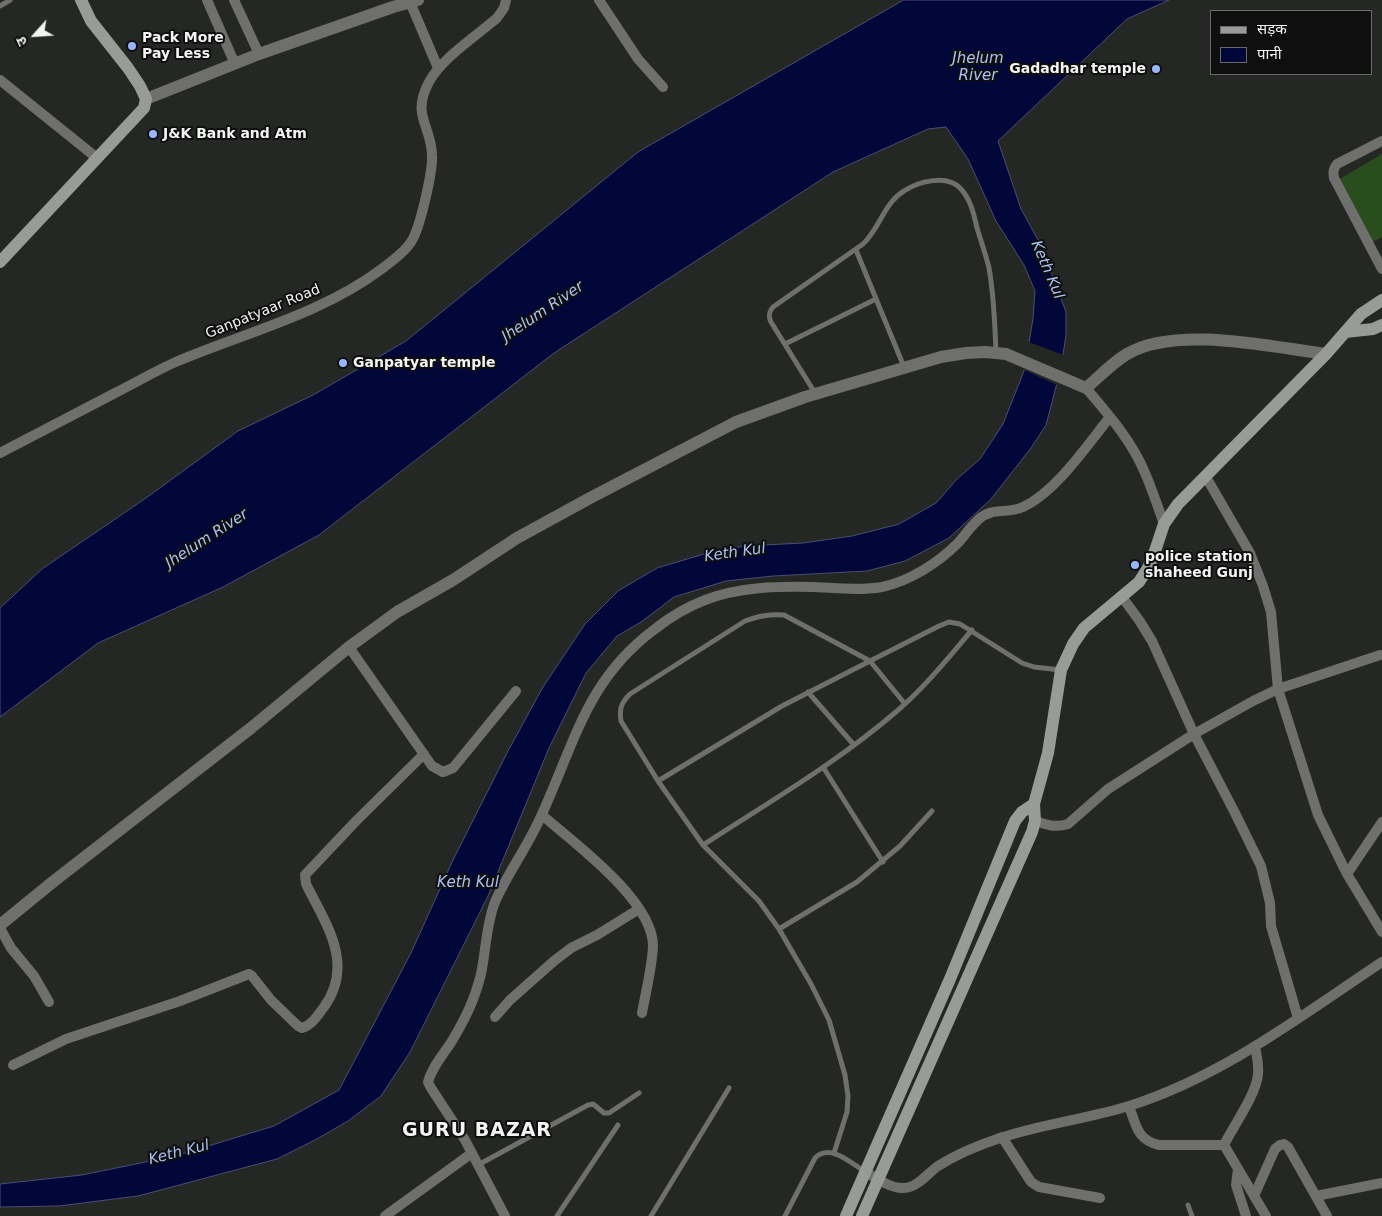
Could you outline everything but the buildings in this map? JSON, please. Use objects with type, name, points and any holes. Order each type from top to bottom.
[{"type":"main road","points":[[0,262],[144,108],[146,99],[140,86],[91,21],[82,0]]},
{"type":"main road","points":[[862,1216],[1032,832],[1035,821],[1034,804],[1048,753],[1061,670],[1073,644],[1084,628],[1139,582],[1148,568],[1164,524],[1178,504],[1326,354],[1361,314],[1382,300]]},
{"type":"main road","points":[[1345,332],[1374,329],[1382,325]]},
{"type":"main road","points":[[846,1216],[950,979],[1015,821],[1022,812],[1034,804]]},
{"type":"street","points":[[207,0],[235,64]]},
{"type":"street","points":[[234,0],[259,54]]},
{"type":"street","name":"Ganpatyaar Road","points":[[0,453],[177,361],[295,317],[323,304],[367,280],[404,252],[417,230],[431,172],[432,154],[421,111],[421,102],[427,86],[438,68],[497,18],[504,8],[506,0]]},
{"type":"street","points":[[598,0],[638,59],[663,87]]},
{"type":"street","points":[[146,99],[392,3],[414,1],[438,68]]},
{"type":"street","points":[[0,80],[97,158]]},
{"type":"street","points":[[1382,141],[1338,164],[1334,168],[1333,173],[1382,269]]},
{"type":"street","points":[[1082,386],[1128,354],[1148,346],[1172,340],[1232,342],[1326,354]]},
{"type":"street","points":[[49,1002],[34,976],[11,948],[0,926],[54,881],[251,728],[396,612],[453,580],[517,538],[736,422],[816,394],[941,357],[985,352],[1001,353],[1082,386],[1123,434],[1145,472],[1164,524]]},
{"type":"street","points":[[505,1216],[472,1152],[428,1082],[433,1069],[453,1039],[469,1009],[481,975],[486,938],[495,903],[542,815],[586,710],[604,680],[639,640],[663,622],[706,599],[756,588],[784,586],[858,589],[884,586],[902,580],[933,565],[986,514],[993,511],[1014,511],[1045,493],[1060,478],[1110,417]]},
{"type":"street","points":[[1206,477],[1250,554],[1263,586],[1271,612],[1278,689],[1318,815],[1347,874],[1382,932]]},
{"type":"street","points":[[1122,597],[1152,641],[1194,734],[1262,866],[1270,903],[1271,926],[1298,1018]]},
{"type":"street","points":[[349,648],[432,766],[443,772],[453,768],[516,691]]},
{"type":"street","points":[[1035,821],[1049,826],[1068,824],[1108,789],[1194,734],[1253,701],[1278,689],[1380,656]]},
{"type":"street","points":[[13,1065],[66,1039],[180,1001],[249,974],[271,1000],[298,1026],[302,1028],[310,1024],[330,999],[335,987],[338,961],[333,939],[306,884],[306,875],[356,821],[424,754]]},
{"type":"street","points":[[542,815],[614,878],[630,896],[651,931],[653,945],[642,1013]]},
{"type":"street","points":[[1347,874],[1382,822]]},
{"type":"street","points":[[495,1017],[510,1000],[571,948],[597,935],[639,909]]},
{"type":"street","points":[[866,1172],[897,1188],[911,1186],[938,1166],[966,1150],[1002,1137],[1129,1106],[1179,1087],[1219,1068],[1254,1047],[1382,962]]},
{"type":"street","points":[[1224,1145],[1253,1092],[1258,1076],[1258,1061],[1254,1047]]},
{"type":"street","points":[[1129,1106],[1139,1133],[1143,1139],[1150,1143],[1159,1145],[1224,1145]]},
{"type":"street","points":[[1002,1137],[1031,1182],[1039,1187],[1100,1198]]},
{"type":"street","points":[[1254,1196],[1275,1150],[1284,1144],[1288,1147],[1327,1216]]},
{"type":"street","points":[[1224,1145],[1266,1216]]},
{"type":"street","points":[[385,1216],[472,1152]]},
{"type":"street","points":[[1238,1169],[1236,1185],[1246,1216]]},
{"type":"street","points":[[1316,1196],[1382,1183]]},
{"type":"lane","points":[[0,6],[10,0]]},
{"type":"lane","points":[[816,394],[769,318],[770,312],[773,307],[856,250],[870,238],[894,198],[916,185],[930,181],[952,183],[961,188],[972,210],[989,267],[1001,353]]},
{"type":"lane","points":[[856,250],[904,368]]},
{"type":"lane","points":[[785,344],[876,299]]},
{"type":"lane","points":[[834,1153],[847,1112],[848,1096],[845,1075],[829,1020],[812,984],[779,930],[758,901],[703,845],[658,780],[621,721],[620,711],[623,702],[630,694],[745,621],[759,616],[784,615],[870,661],[905,704]]},
{"type":"lane","points":[[658,780],[808,692],[949,622],[960,624],[972,630],[1022,663],[1034,667],[1061,670]]},
{"type":"lane","points":[[703,845],[854,745],[921,689],[972,630]]},
{"type":"lane","points":[[808,692],[854,745]]},
{"type":"lane","points":[[823,767],[883,862]]},
{"type":"lane","points":[[779,930],[857,882],[883,862],[932,811]]},
{"type":"lane","points":[[651,1216],[730,1088]]},
{"type":"lane","points":[[478,1165],[588,1105],[593,1104],[604,1113],[609,1113],[639,1094]]},
{"type":"lane","points":[[557,1216],[618,1125]]},
{"type":"lane","points":[[785,1216],[815,1158],[824,1152],[834,1153],[866,1172]]},
{"type":"lane","points":[[1188,1205],[1192,1216]]},
{"type":"green space","points":[[1382,154],[1382,237],[1369,244],[1338,180]]},
{"type":"water","name":"Jhelum River","points":[[904,0],[1169,0],[1127,19],[998,141],[1021,209],[1042,247],[1066,312],[1066,335],[1061,368],[1046,425],[1031,448],[991,499],[949,538],[905,561],[867,571],[773,576],[726,581],[674,597],[641,622],[617,636],[586,673],[549,748],[488,896],[410,1052],[381,1096],[348,1121],[277,1159],[138,1196],[59,1206],[0,1207],[0,1184],[82,1175],[175,1156],[274,1126],[339,1090],[411,953],[453,860],[508,751],[543,687],[585,624],[618,591],[657,568],[704,554],[744,546],[803,543],[852,536],[899,524],[936,503],[957,479],[980,459],[1003,424],[1024,371],[1033,319],[1035,291],[1024,265],[996,221],[968,159],[946,127],[928,129],[833,172],[554,353],[319,535],[223,587],[98,643],[0,717],[0,608],[42,569],[146,498],[238,431],[315,394],[406,341],[638,152]]},
{"type":"pier","points":[[1026,341],[1066,356],[1059,386],[1022,369]]},
{"type":"place","name":"Pack More Pay Less","points":[[132,46]]},
{"type":"place","name":"Gadadhar temple","points":[[1156,69]]},
{"type":"place","name":"J&K Bank and Atm","points":[[153,134]]},
{"type":"place","name":"Ganpatyar temple","points":[[343,363]]},
{"type":"place","name":"police station shaheed Gunj","points":[[1135,565]]},
{"type":"district","name":"GURU BAZAR","points":[[477,1131]]},
{"type":"water label","name":"Keth Kul","points":[[1047,270]]},
{"type":"water label","name":"Keth Kul","points":[[735,553]]},
{"type":"water label","name":"Keth Kul","points":[[468,883]]},
{"type":"water label","name":"Keth Kul","points":[[179,1153]]}]
